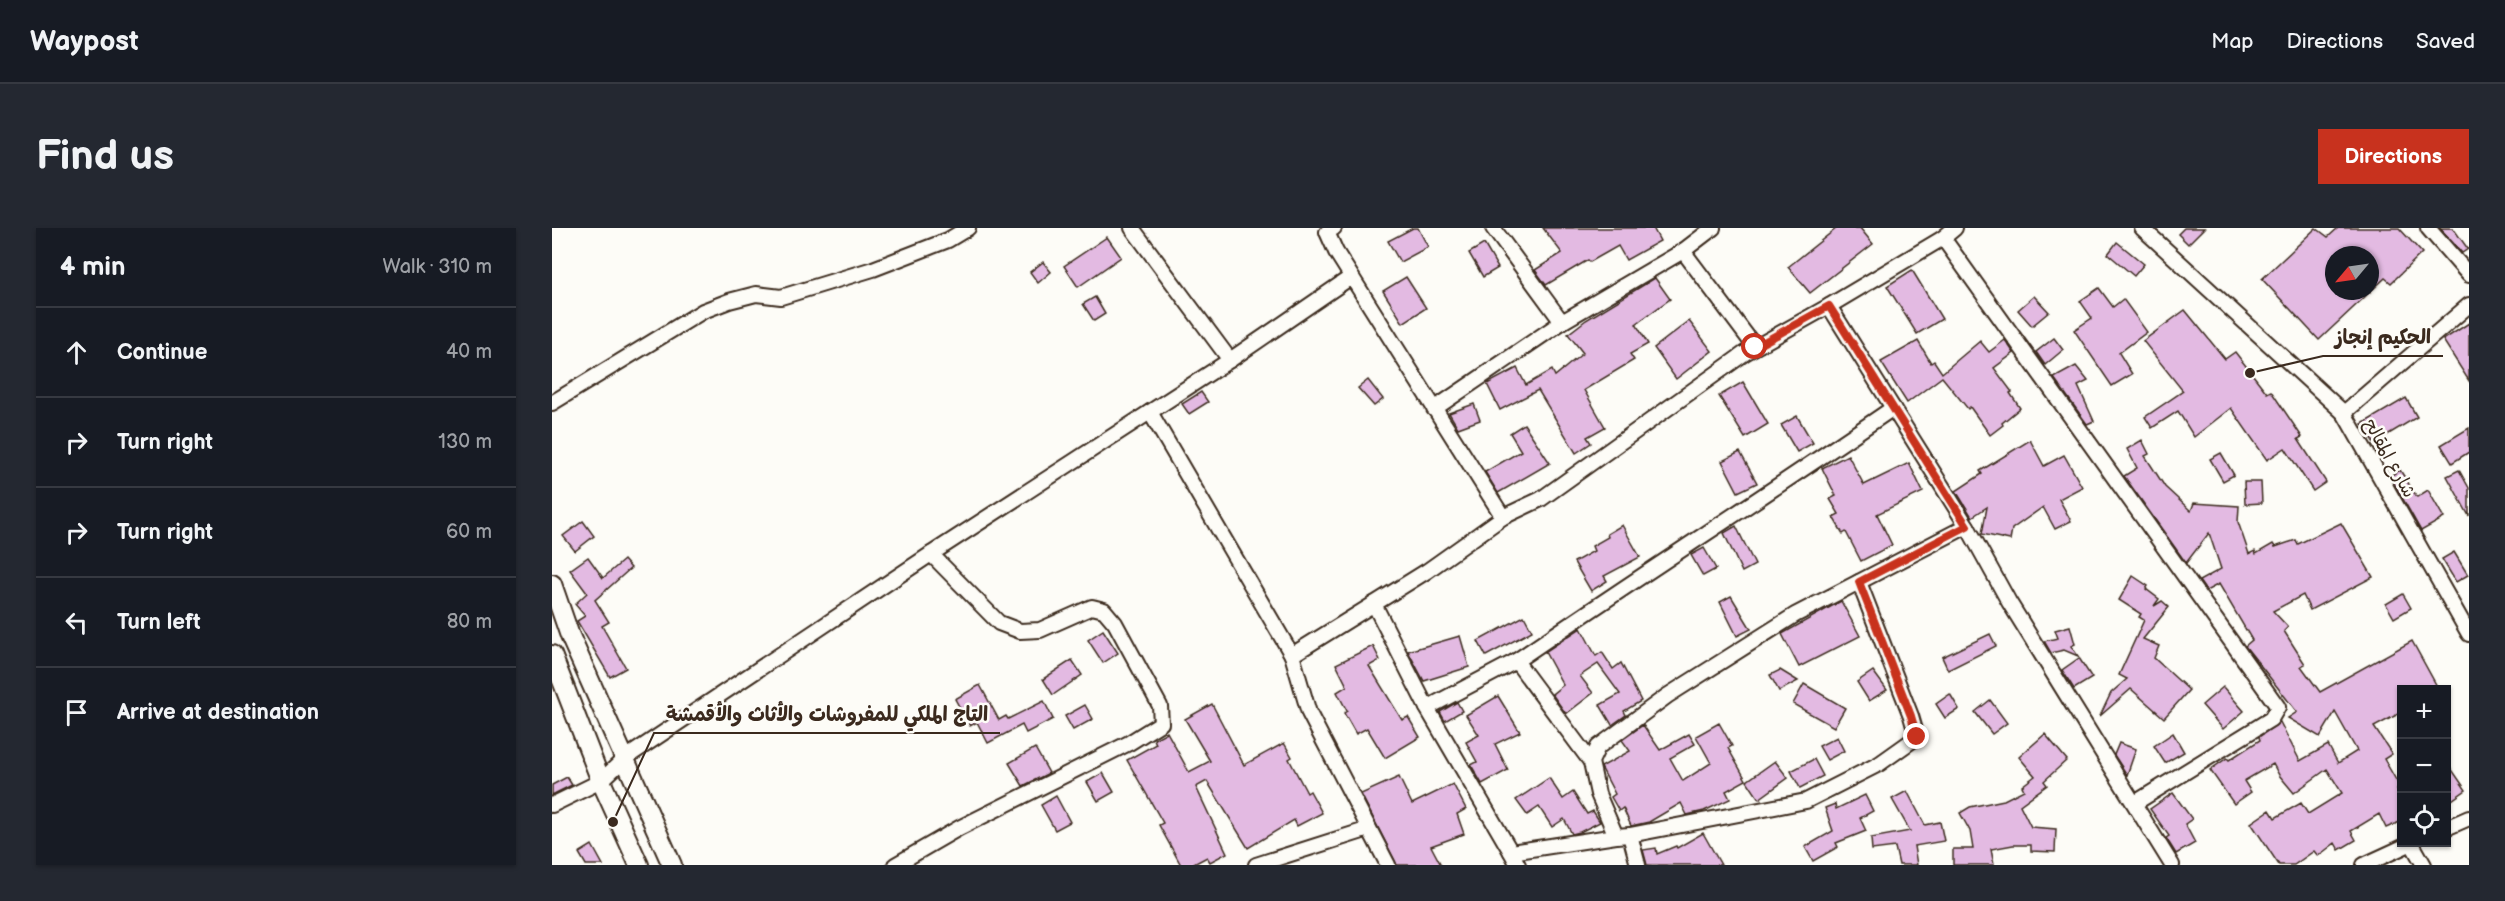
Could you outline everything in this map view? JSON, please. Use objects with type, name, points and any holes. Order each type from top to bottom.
[{"type":"main road","points":[[552,584],[570,636],[672,865]]},
{"type":"main road","points":[[552,655],[601,781],[639,865]]},
{"type":"street","points":[[552,403],[703,311],[756,294],[781,297],[873,269],[948,240],[968,228]]},
{"type":"street","points":[[1132,228],[1230,360]]},
{"type":"street","points":[[1493,228],[1562,322]]},
{"type":"street","points":[[1434,410],[1562,322],[1683,251],[1713,228]]},
{"type":"street","points":[[1292,655],[1427,571],[1503,517],[1541,499],[1635,430],[1755,347],[1829,306],[1955,228]]},
{"type":"street","points":[[2142,228],[2344,413]]},
{"type":"street","points":[[2428,228],[2469,275]]},
{"type":"street","points":[[1328,229],[1352,277],[1503,517]]},
{"type":"street","points":[[1942,238],[2278,707],[2271,719],[2135,803]]},
{"type":"street","points":[[1683,251],[1755,347]]},
{"type":"street","points":[[552,805],[601,781],[624,759],[931,554],[1230,360],[1352,277]]},
{"type":"street","name":"شارع المقالح","points":[[2469,305],[2344,413],[2469,634]]},
{"type":"street","points":[[1829,306],[1967,526],[2009,602],[2172,865]]},
{"type":"street","points":[[1427,708],[1516,661],[1690,542],[1779,486],[1893,408]]},
{"type":"street","points":[[1150,412],[1292,655],[1309,713],[1388,865]]},
{"type":"street","points":[[1591,762],[1598,747],[1667,696],[1795,615],[1967,526]]},
{"type":"street","points":[[895,865],[959,828],[1129,743],[1161,723],[1160,706],[1116,623],[1104,610],[1092,607],[1040,630],[1020,631],[999,622],[931,554]]},
{"type":"street","points":[[1511,852],[1630,835],[1806,801],[1879,764],[1917,737],[1859,582]]},
{"type":"street","points":[[1374,604],[1427,708],[1518,865]]},
{"type":"street","points":[[1516,661],[1591,762],[1598,794],[1616,836]]},
{"type":"street","points":[[2451,826],[2469,818]]},
{"type":"street","points":[[1258,865],[1369,829]]},
{"type":"street","points":[[1630,835],[1638,865]]},
{"type":"street","points":[[2364,865],[2404,847]]},
{"type":"street","points":[[2415,847],[2424,865]]},
{"type":"building","points":[[1413,228],[1418,228],[1428,247],[1400,262],[1388,241]]},
{"type":"building","points":[[1543,228],[1653,228],[1660,241],[1626,260],[1618,246],[1590,262],[1588,260],[1546,285],[1535,270],[1562,253]]},
{"type":"building","points":[[1837,228],[1860,228],[1873,244],[1810,293],[1788,267]]},
{"type":"building","points":[[2184,228],[2204,228],[2188,244],[2178,234]]},
{"type":"building","points":[[2316,228],[2328,237],[2338,228],[2399,228],[2422,253],[2391,283],[2385,278],[2379,284],[2379,246],[2325,246],[2325,300],[2362,300],[2319,340],[2262,279]]},
{"type":"building","points":[[2440,228],[2453,228],[2468,249],[2462,253]]},
{"type":"building","points":[[1107,237],[1121,257],[1078,287],[1064,266]]},
{"type":"building","points":[[2117,242],[2144,264],[2134,276],[2108,254]]},
{"type":"building","points":[[1484,244],[1498,268],[1483,277],[1469,253]]},
{"type":"building","points":[[1043,262],[1051,272],[1038,283],[1030,272]]},
{"type":"building","points":[[1912,270],[1942,319],[1917,334],[1887,286]]},
{"type":"building","points":[[1406,277],[1426,308],[1403,323],[1383,291]]},
{"type":"building","points":[[1655,278],[1670,299],[1636,324],[1648,344],[1630,354],[1634,360],[1584,390],[1605,427],[1587,437],[1591,443],[1576,453],[1538,390],[1500,410],[1487,384],[1517,368],[1526,385],[1552,370],[1555,376],[1583,353],[1568,334],[1586,320]]},
{"type":"building","points":[[2099,288],[2113,307],[2123,299],[2147,332],[2119,353],[2132,374],[2112,386],[2074,330],[2092,318],[2080,301]]},
{"type":"building","points":[[2034,296],[2049,312],[2032,326],[2018,310]]},
{"type":"building","points":[[1095,297],[1105,314],[1094,321],[1083,304]]},
{"type":"building","points":[[2185,310],[2225,359],[2235,352],[2267,393],[2271,391],[2302,437],[2298,439],[2326,482],[2313,491],[2285,448],[2267,460],[2231,408],[2194,437],[2178,411],[2152,428],[2145,417],[2183,391],[2143,341]]},
{"type":"building","points":[[1689,321],[1712,351],[1676,379],[1654,348]]},
{"type":"building","points":[[2469,323],[2469,381],[2443,340]]},
{"type":"building","points":[[2054,338],[2063,350],[2045,365],[2036,352]]},
{"type":"building","points":[[2005,340],[2014,353],[1994,368],[2012,392],[2010,393],[2020,408],[1990,435],[1970,407],[1968,409],[1942,377],[1907,403],[1881,362],[1918,341],[1931,363],[1934,361],[1942,373],[1980,341],[1989,352]]},
{"type":"building","points":[[2076,366],[2088,381],[2078,386],[2094,421],[2087,424],[2054,378]]},
{"type":"building","points":[[1368,380],[1383,399],[1374,406],[1358,388]]},
{"type":"building","points":[[1743,382],[1768,424],[1745,438],[1719,396]]},
{"type":"building","points":[[1201,392],[1208,402],[1189,414],[1182,404]]},
{"type":"building","points":[[2406,398],[2417,417],[2374,443],[2362,424]]},
{"type":"building","points":[[1474,404],[1480,420],[1458,428],[1449,413]]},
{"type":"building","points":[[1797,416],[1813,443],[1797,452],[1781,425]]},
{"type":"building","points":[[1524,424],[1550,463],[1498,493],[1485,472],[1521,451],[1510,433]]},
{"type":"building","points":[[2469,428],[2469,452],[2452,463],[2441,445]]},
{"type":"building","points":[[2030,440],[2044,466],[2064,455],[2082,487],[2059,499],[2071,521],[2055,529],[2043,507],[2012,529],[2010,540],[1982,534],[1987,507],[1972,517],[1956,491],[1982,474],[1980,471]]},
{"type":"building","points":[[2142,440],[2149,454],[2145,456],[2165,487],[2191,511],[2194,503],[2239,506],[2238,522],[2249,554],[2255,551],[2256,554],[2273,544],[2275,547],[2296,540],[2298,544],[2341,523],[2373,577],[2310,610],[2303,595],[2273,611],[2288,627],[2284,631],[2305,664],[2301,666],[2320,692],[2412,641],[2436,685],[2397,685],[2397,715],[2374,727],[2392,754],[2384,759],[2397,782],[2397,823],[2386,828],[2379,814],[2351,831],[2356,840],[2339,850],[2335,843],[2318,856],[2314,851],[2294,865],[2279,865],[2251,823],[2270,810],[2275,818],[2301,803],[2308,814],[2342,793],[2327,769],[2294,793],[2273,764],[2244,781],[2251,792],[2234,804],[2210,770],[2260,740],[2259,737],[2280,722],[2300,761],[2328,745],[2338,763],[2357,751],[2335,712],[2320,737],[2288,718],[2297,712],[2245,646],[2252,640],[2219,584],[2206,591],[2199,581],[2221,569],[2209,533],[2186,563],[2124,476],[2137,468],[2127,449]]},
{"type":"building","points":[[1740,452],[1757,483],[1738,492],[1722,461]]},
{"type":"building","points":[[2221,453],[2234,475],[2223,481],[2210,459]]},
{"type":"building","points":[[1848,455],[1864,485],[1909,463],[1923,492],[1877,514],[1892,545],[1861,561],[1846,532],[1843,534],[1833,517],[1839,514],[1830,499],[1836,496],[1822,468]]},
{"type":"building","points":[[2400,470],[2417,497],[2428,490],[2444,518],[2421,531],[2390,476]]},
{"type":"building","points":[[2459,470],[2469,488],[2469,516],[2447,476]]},
{"type":"building","points":[[2244,482],[2261,482],[2262,503],[2245,504]]},
{"type":"building","points":[[583,521],[594,536],[575,551],[563,536]]},
{"type":"building","points":[[1622,525],[1640,557],[1604,576],[1607,581],[1591,591],[1574,562],[1594,551],[1592,546],[1608,537],[1607,534]]},
{"type":"building","points":[[1736,526],[1755,565],[1742,572],[1724,533]]},
{"type":"building","points":[[1704,548],[1716,569],[1703,576],[1691,555]]},
{"type":"building","points":[[2454,552],[2468,575],[2456,582],[2442,559]]},
{"type":"building","points":[[588,557],[603,578],[624,560],[631,568],[595,600],[609,622],[602,626],[626,668],[610,677],[577,621],[585,616],[575,604],[587,593],[570,570]]},
{"type":"building","points":[[2133,576],[2148,586],[2146,589],[2159,599],[2154,606],[2162,601],[2169,607],[2143,639],[2159,646],[2154,658],[2189,690],[2164,718],[2131,689],[2100,716],[2111,693],[2127,679],[2119,675],[2144,620],[2139,617],[2141,614],[2119,600]]},
{"type":"building","points":[[2403,594],[2411,608],[2394,618],[2386,604]]},
{"type":"building","points":[[1731,596],[1751,629],[1737,636],[1720,602]]},
{"type":"building","points":[[1841,601],[1860,636],[1799,667],[1782,634]]},
{"type":"building","points":[[1524,616],[1532,631],[1486,656],[1478,641]]},
{"type":"building","points":[[2070,626],[2075,644],[2071,646],[2078,656],[2064,650],[2051,653],[2044,641],[2058,638],[2055,630]]},
{"type":"building","points":[[1581,628],[1596,656],[1602,652],[1613,669],[1621,663],[1641,701],[1624,711],[1626,715],[1612,725],[1600,705],[1620,694],[1598,664],[1580,676],[1593,693],[1566,714],[1552,694],[1563,685],[1545,652]]},
{"type":"building","points":[[1103,630],[1118,653],[1103,663],[1088,640]]},
{"type":"building","points":[[1990,634],[1996,646],[1948,670],[1942,657]]},
{"type":"building","points":[[1460,636],[1469,667],[1424,681],[1408,651]]},
{"type":"building","points":[[1373,646],[1380,660],[1369,666],[1402,720],[1408,717],[1420,737],[1385,758],[1367,728],[1356,734],[1344,713],[1347,711],[1337,692],[1347,686],[1336,664]]},
{"type":"building","points":[[2079,658],[2092,678],[2074,689],[2062,670]]},
{"type":"building","points":[[1072,660],[1082,675],[1053,695],[1043,679]]},
{"type":"building","points":[[1780,670],[1798,681],[1779,691],[1770,675]]},
{"type":"building","points":[[1873,671],[1887,690],[1869,701],[1857,682]]},
{"type":"building","points":[[1804,684],[1845,708],[1834,727],[1793,704]]},
{"type":"building","points":[[980,685],[999,720],[1006,716],[1008,719],[1044,701],[1053,719],[1026,733],[1022,725],[988,743],[977,722],[970,726],[955,699]]},
{"type":"building","points":[[2223,687],[2244,711],[2223,729],[2202,705]]},
{"type":"building","points":[[1950,694],[1959,709],[1945,718],[1936,704]]},
{"type":"building","points":[[1498,696],[1520,732],[1495,744],[1508,770],[1482,784],[1471,765],[1477,762],[1466,742],[1479,735],[1466,715]]},
{"type":"building","points":[[1990,700],[2007,723],[1992,734],[1975,712]]},
{"type":"building","points":[[1457,702],[1462,711],[1445,721],[1440,712]]},
{"type":"building","points":[[1212,704],[1244,765],[1284,743],[1292,757],[1289,759],[1307,793],[1310,791],[1322,813],[1297,826],[1294,820],[1248,848],[1207,781],[1196,787],[1227,853],[1210,862],[1207,857],[1192,865],[1181,865],[1159,825],[1163,823],[1127,760],[1156,744],[1154,739],[1167,732],[1189,772],[1210,761],[1185,719]]},
{"type":"building","points":[[1085,705],[1093,719],[1073,730],[1065,716]]},
{"type":"building","points":[[1719,723],[1732,746],[1728,748],[1746,780],[1726,791],[1730,799],[1704,811],[1687,815],[1681,803],[1649,822],[1631,826],[1623,808],[1619,811],[1611,797],[1615,794],[1601,767],[1630,751],[1622,740],[1643,725],[1660,750],[1689,734],[1695,744],[1670,758],[1683,781],[1711,763],[1696,736]]},
{"type":"building","points":[[2173,733],[2184,752],[2165,763],[2154,746]]},
{"type":"building","points":[[2045,734],[2067,760],[2044,781],[2047,785],[2020,805],[2031,827],[2056,829],[2055,852],[2031,851],[2031,845],[2013,845],[1991,849],[1994,865],[1953,865],[1953,849],[1973,849],[1970,831],[1960,813],[1970,807],[2004,800],[2024,790],[2022,786],[2035,776],[2019,757]]},
{"type":"building","points":[[1837,737],[1844,751],[1827,760],[1819,746]]},
{"type":"building","points":[[2119,743],[2136,749],[2127,775],[2114,755]]},
{"type":"building","points":[[1035,748],[1049,773],[1023,786],[1009,763]]},
{"type":"building","points":[[1814,759],[1823,776],[1800,788],[1791,771]]},
{"type":"building","points":[[1775,761],[1788,778],[1759,799],[1747,781]]},
{"type":"building","points":[[2451,768],[2466,790],[2451,800]]},
{"type":"building","points":[[1103,773],[1114,792],[1098,801],[1087,782]]},
{"type":"building","points":[[567,777],[572,785],[552,795],[552,785]]},
{"type":"building","points":[[1399,777],[1412,804],[1453,784],[1466,809],[1457,814],[1464,834],[1431,846],[1441,865],[1397,865],[1361,794]]},
{"type":"building","points":[[1549,778],[1563,799],[1573,792],[1587,814],[1593,811],[1600,822],[1572,834],[1564,819],[1552,827],[1539,807],[1527,815],[1516,800]]},
{"type":"building","points":[[1907,791],[1925,825],[1940,822],[1944,841],[1914,846],[1917,865],[1899,865],[1895,847],[1872,850],[1871,838],[1910,831],[1892,799]]},
{"type":"building","points":[[2173,793],[2192,819],[2185,824],[2195,843],[2176,854],[2166,838],[2169,836],[2150,809]]},
{"type":"building","points":[[1865,795],[1873,811],[1860,818],[1866,831],[1836,843],[1838,847],[1813,861],[1805,847],[1833,831],[1825,808],[1835,804],[1836,809]]},
{"type":"building","points":[[1056,796],[1070,822],[1055,830],[1041,805]]},
{"type":"building","points":[[1703,833],[1721,865],[1647,865],[1643,850],[1656,848],[1657,854],[1676,846],[1677,848]]},
{"type":"building","points":[[592,845],[603,865],[586,865],[579,853]]},
{"type":"place","name":"الحكيم إنجاز","points":[[2250,373]]},
{"type":"place","name":"التاج الملكي للمفروشات والأثاث والأقمشة","points":[[613,822]]},
{"type":"route","points":[[1755,347],[1829,306],[1967,526],[1859,582],[1917,737]]}]
